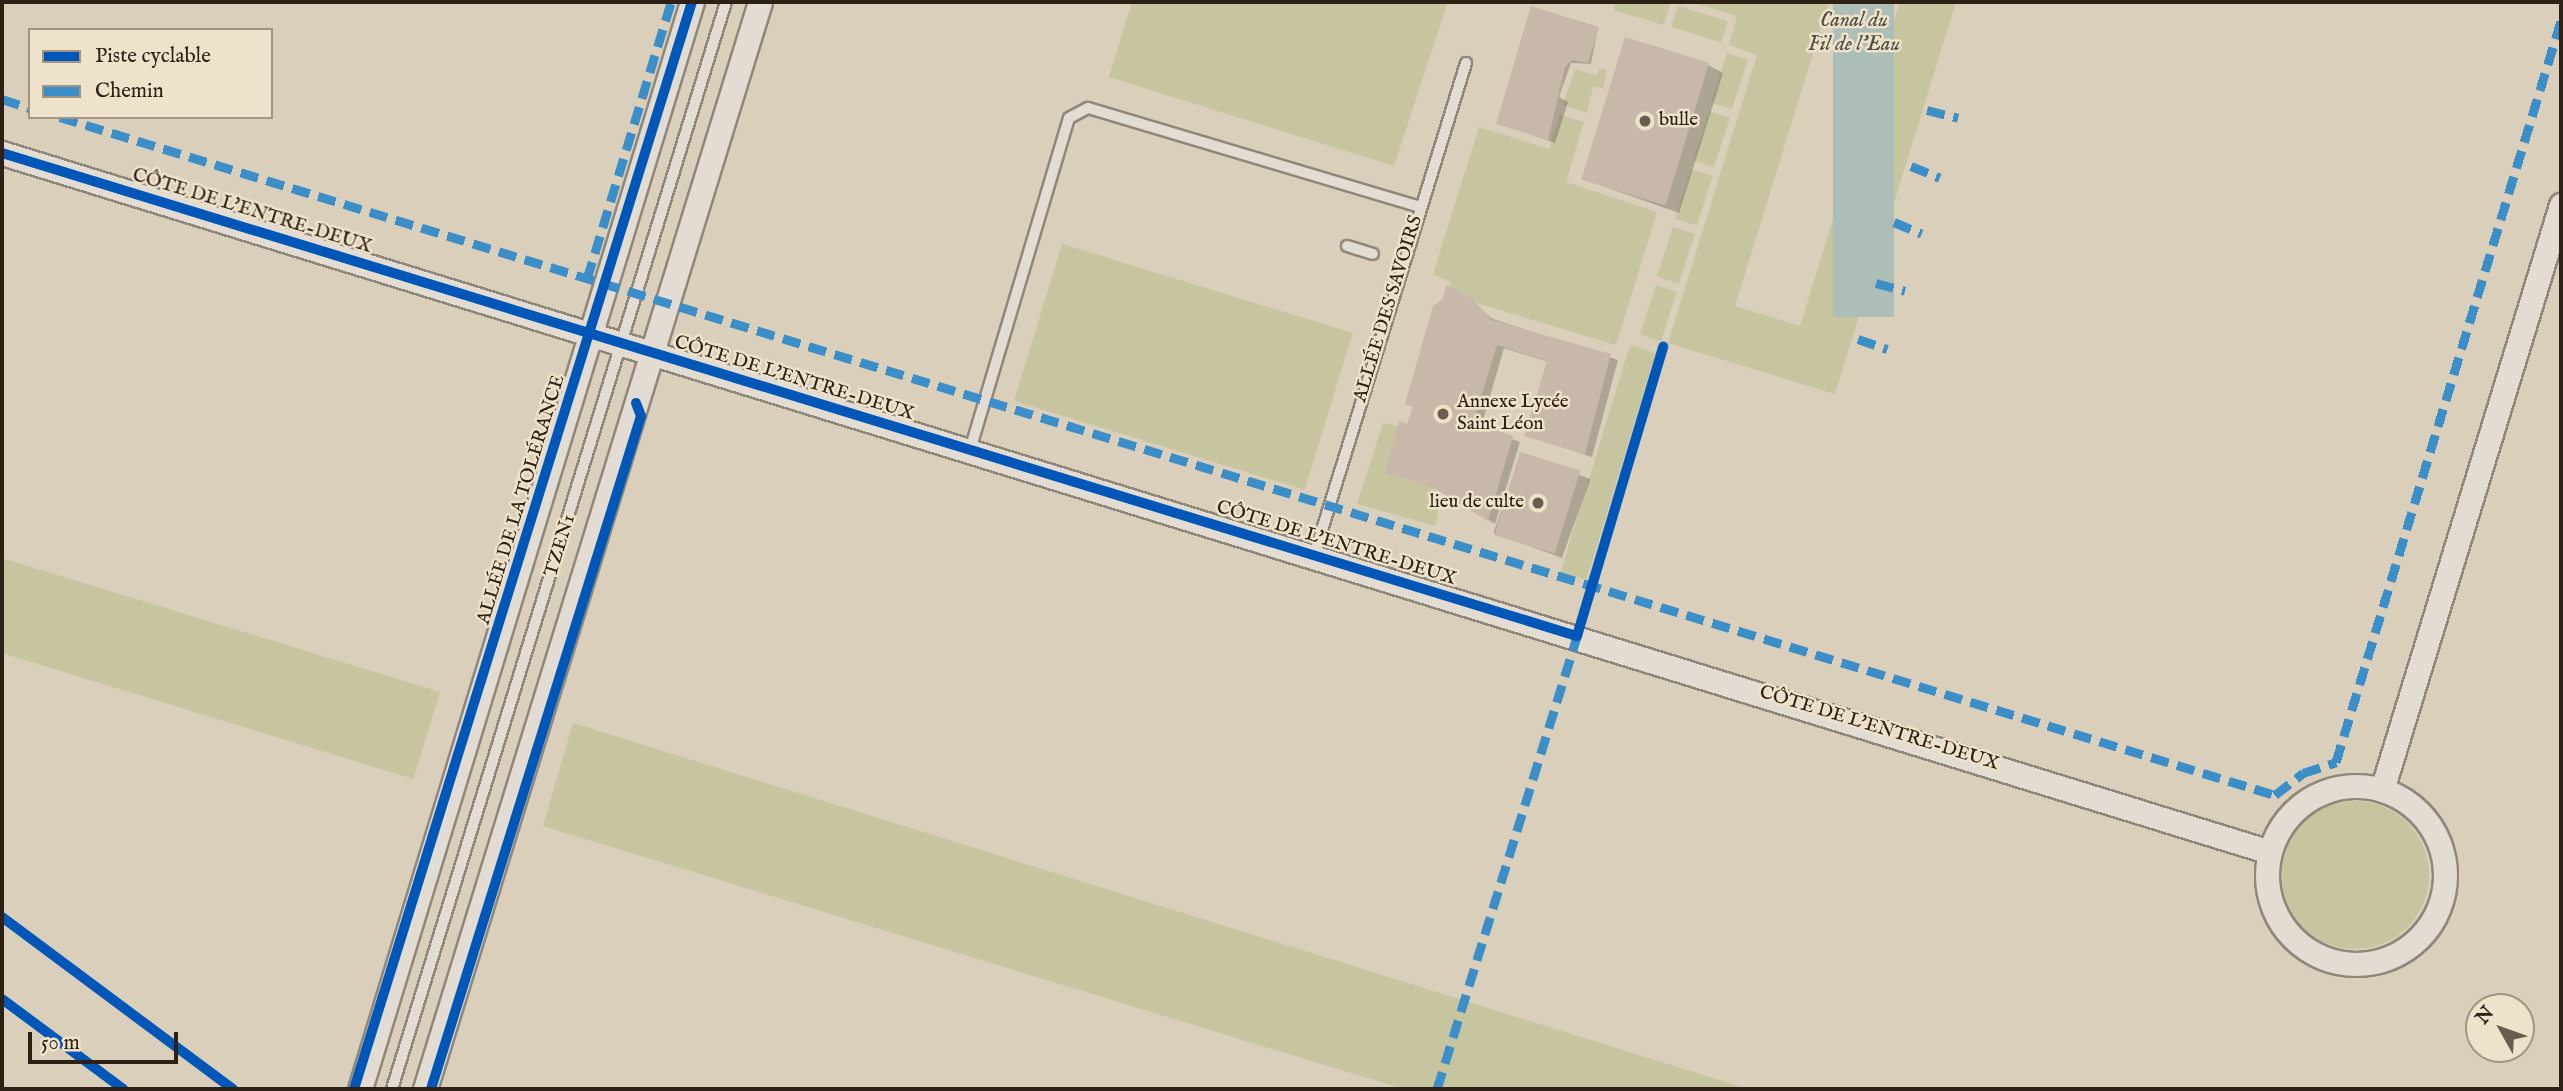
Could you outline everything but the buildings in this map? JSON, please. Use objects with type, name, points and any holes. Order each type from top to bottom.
[{"type":"street","name":"ALLÉE DE LA TOLÉRANCE","points":[[360,1089],[692,2]]},
{"type":"street","points":[[425,1089],[760,2]]},
{"type":"street","name":"CÔTE DE L'ENTRE-DEUX","points":[[2,153],[1314,555],[2270,852]]},
{"type":"street","points":[[2382,790],[2561,205]]},
{"type":"street","points":[[2382,790],[2427,821],[2445,872],[2430,925],[2387,959],[2346,963],[2306,950],[2272,907],[2270,852],[2282,826],[2326,791],[2382,790]]},
{"type":"lane","name":"TZEN1","points":[[392,1089],[726,2]]},
{"type":"lane","name":"ALLÉE DES SAVOIRS","points":[[1314,555],[1466,63]]},
{"type":"lane","points":[[970,450],[1069,118],[1088,108],[1421,206]]},
{"type":"lane","points":[[1347,246],[1373,254]]},
{"type":"green space","points":[[1132,2],[1448,2],[1394,166],[1109,77]]},
{"type":"green space","points":[[1616,2],[1670,4],[1664,25],[1614,10]]},
{"type":"green space","points":[[1690,2],[1829,2],[1735,306],[1800,326],[1900,2],[1956,2],[1835,394],[1668,343],[1757,55],[1729,45],[1737,16]]},
{"type":"green space","points":[[1678,6],[1728,21],[1721,42],[1672,27]]},
{"type":"green space","points":[[1727,53],[1748,60],[1732,109],[1711,102]]},
{"type":"green space","points":[[1600,68],[1607,70],[1603,88],[1593,87],[1587,113],[1563,105],[1575,69],[1597,75]]},
{"type":"green space","points":[[1709,111],[1730,118],[1714,167],[1693,160]]},
{"type":"green space","points":[[1560,115],[1584,122],[1566,182],[1657,212],[1616,345],[1447,294],[1451,282],[1433,274],[1479,127],[1549,149]]},
{"type":"green space","points":[[1691,169],[1713,176],[1697,226],[1675,218]]},
{"type":"green space","points":[[1673,227],[1695,234],[1679,284],[1657,276]]},
{"type":"green space","points":[[1062,244],[1353,333],[1305,490],[1014,401]]},
{"type":"green space","points":[[1656,285],[1677,292],[1661,341],[1640,334]]},
{"type":"green space","points":[[1630,345],[1656,353],[1587,580],[1561,572]]},
{"type":"green space","points":[[1383,423],[1398,426],[1385,473],[1432,487],[1441,499],[1435,526],[1357,504]]},
{"type":"green space","points":[[2,558],[440,692],[413,779],[2,653]]},
{"type":"green space","points":[[573,723],[1748,1089],[1403,1089],[543,826]]},
{"type":"green space","points":[[2355,801],[2383,807],[2396,813],[2407,823],[2417,834],[2423,847],[2429,875],[2423,903],[2417,916],[2407,927],[2396,937],[2383,943],[2355,949],[2327,943],[2314,937],[2303,927],[2293,916],[2287,903],[2281,875],[2287,847],[2293,834],[2303,823],[2314,813],[2327,807]]},
{"type":"water","name":"Canal du Fil de l'Eau","points":[[1833,2],[1894,2],[1894,317],[1833,317]]},
{"type":"marked path","points":[[587,279],[671,2]]},
{"type":"marked path","points":[[67,119],[2275,795],[2303,773],[2336,762],[2561,21]]},
{"type":"marked path","points":[[2,99],[28,107]]},
{"type":"marked path","points":[[1927,110],[1958,118]]},
{"type":"marked path","points":[[1911,166],[1940,178]]},
{"type":"marked path","points":[[1894,222],[1922,234]]},
{"type":"marked path","points":[[1876,283],[1905,291]]},
{"type":"marked path","points":[[1858,339],[1887,349]]},
{"type":"marked path","points":[[1437,1089],[1577,636]]},
{"type":"cycle path","points":[[354,1089],[692,2]]},
{"type":"cycle path","points":[[2,153],[1577,636],[1663,347]]},
{"type":"cycle path","points":[[431,1089],[641,416],[636,403]]},
{"type":"cycle path","points":[[2,917],[233,1089]]},
{"type":"cycle path","points":[[2,999],[123,1089]]},
{"type":"place","name":"bulle","points":[[1645,121]]},
{"type":"place","name":"Annexe Lycée Saint Léon","points":[[1443,414]]},
{"type":"place","name":"lieu de culte","points":[[1538,503]]}]
